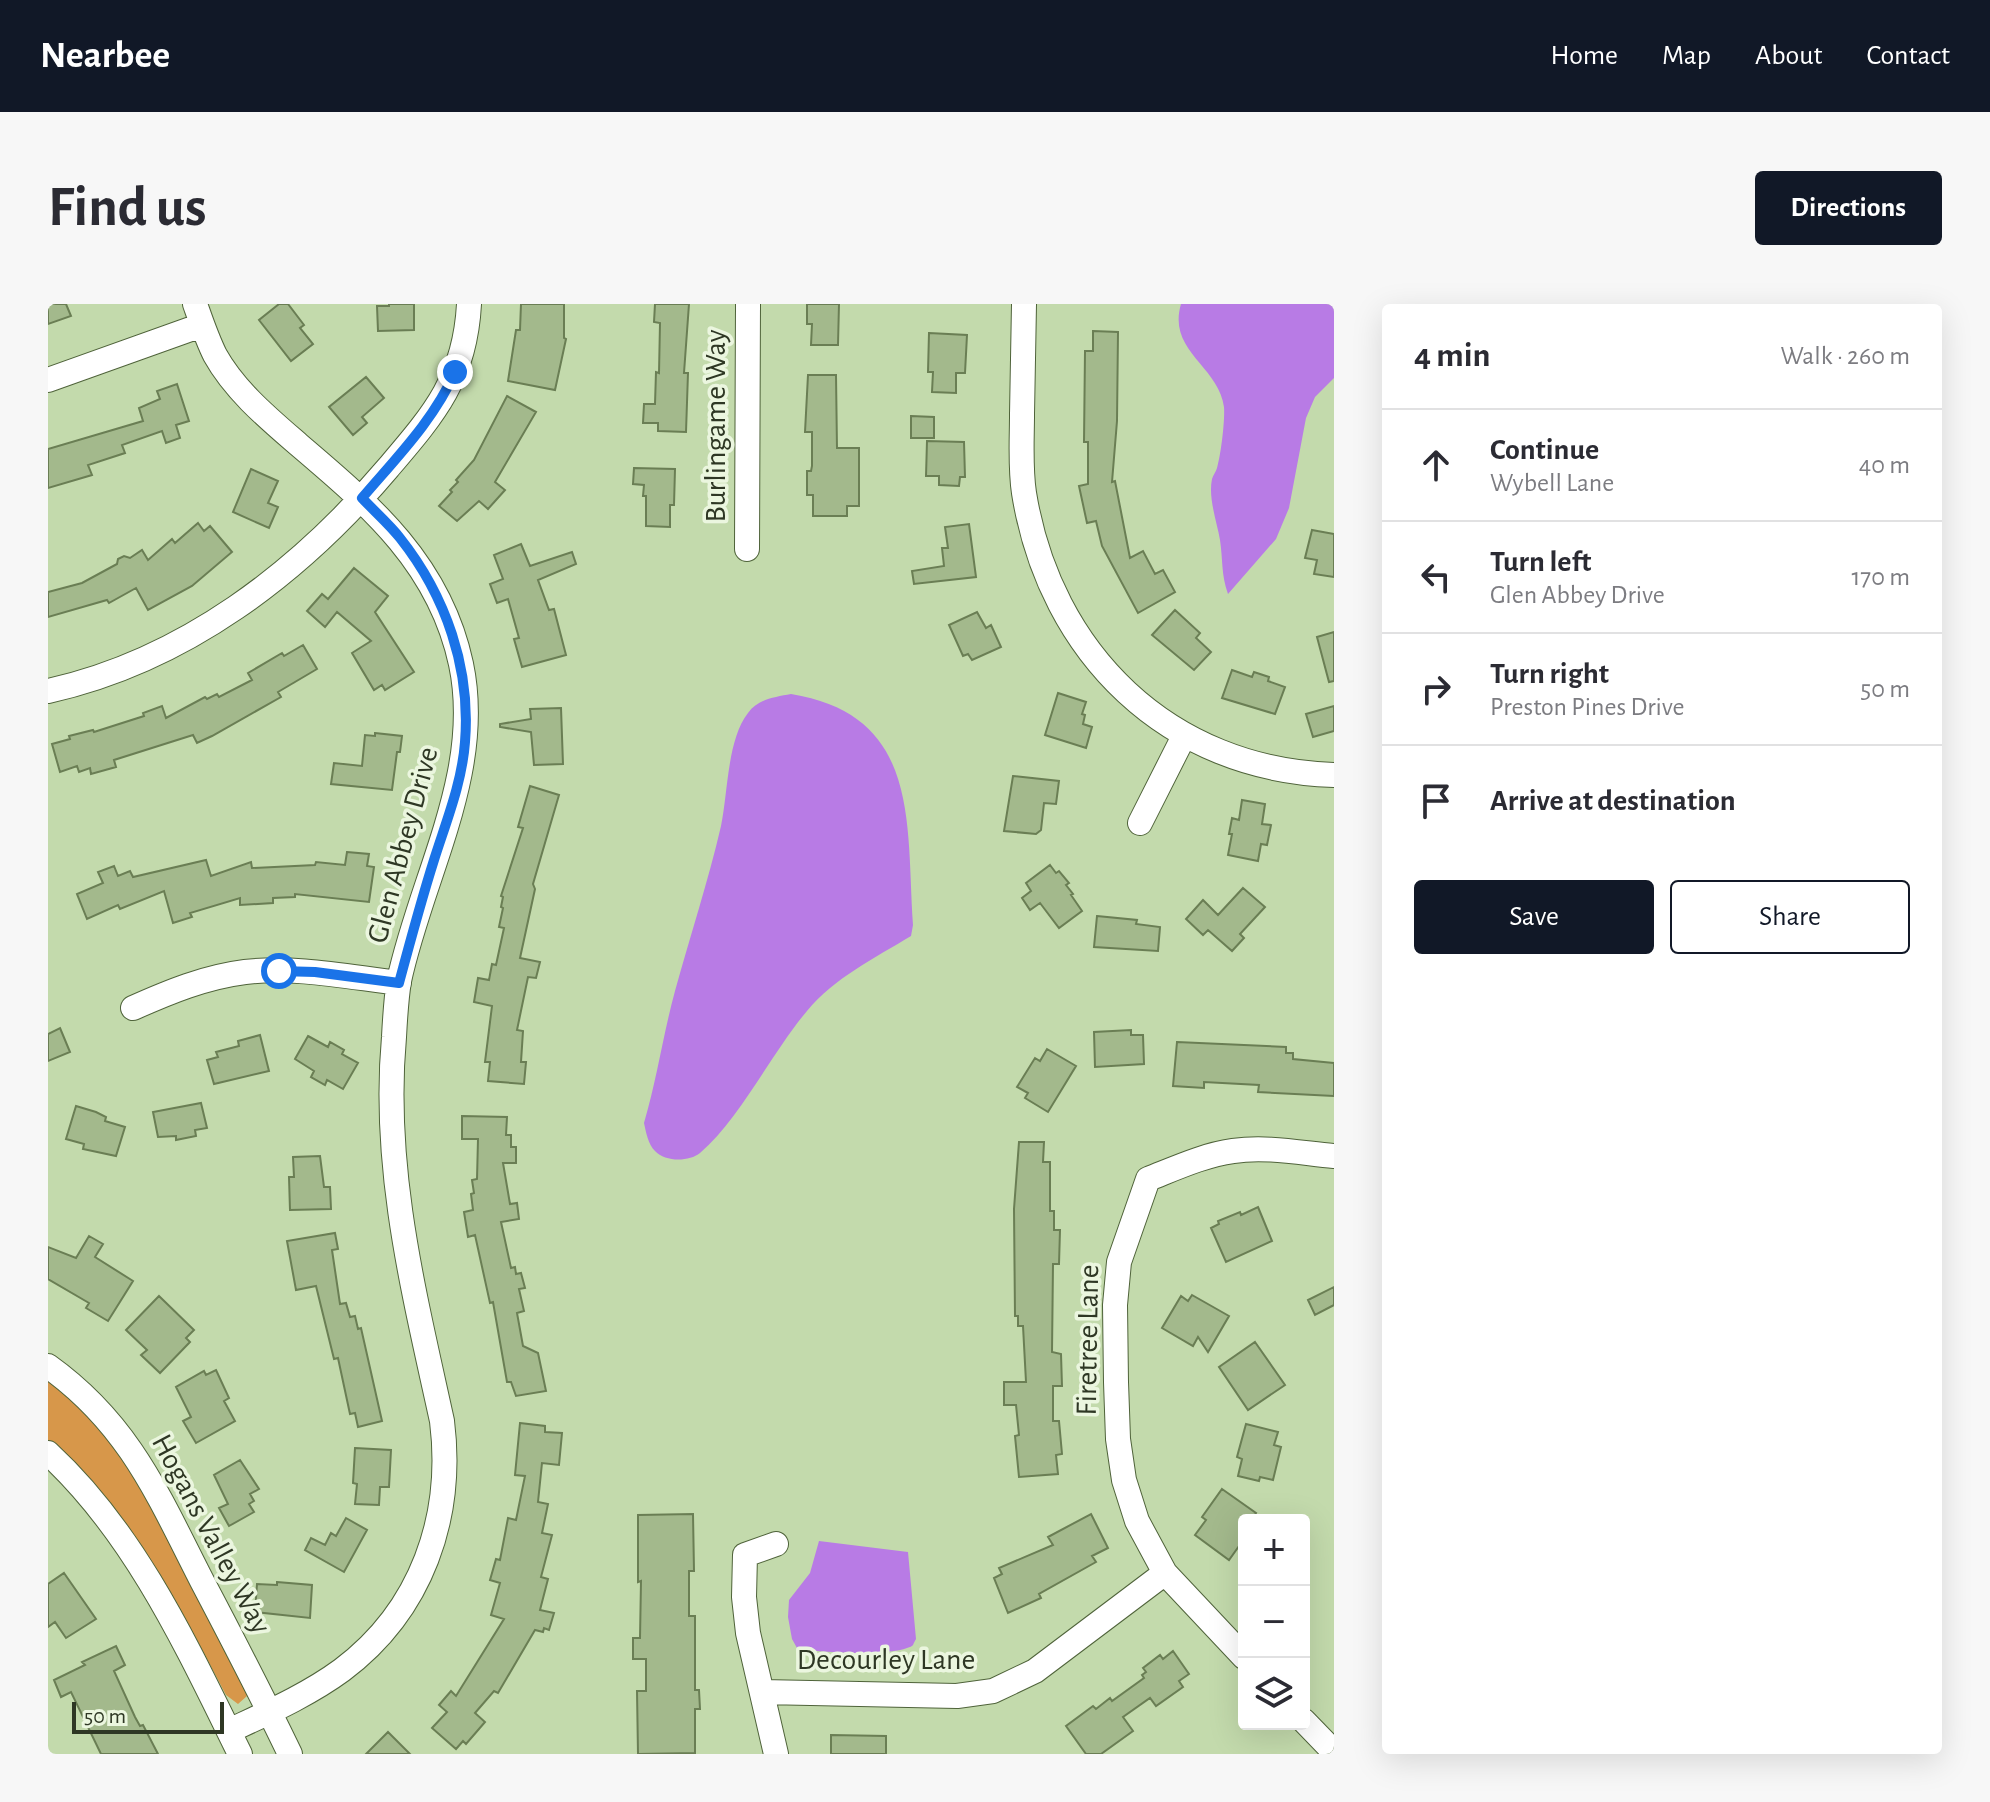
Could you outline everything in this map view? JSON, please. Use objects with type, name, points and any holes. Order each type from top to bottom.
[{"type":"street","points":[[48,691],[109,673],[195,633],[279,577],[313,548],[362,498],[444,398],[463,351],[469,304]]},
{"type":"street","name":"Burlingame Way","points":[[747,549],[748,304]]},
{"type":"street","points":[[1024,304],[1024,490],[1040,560],[1057,601],[1083,645],[1123,690],[1184,736],[1270,768],[1334,775]]},
{"type":"street","points":[[48,380],[198,315]]},
{"type":"street","name":"Glen Abbey Drive","points":[[198,315],[224,368],[263,414],[362,498],[400,538],[433,587],[449,624],[461,665],[465,703],[465,743],[455,797],[399,983],[391,1067],[391,1143],[404,1246],[446,1452],[441,1518],[419,1579],[369,1646],[341,1670],[270,1712],[229,1731]]},
{"type":"street","points":[[1140,823],[1184,736]]},
{"type":"street","points":[[133,1008],[179,988],[244,972],[315,972],[399,983]]},
{"type":"street","name":"Firetree Lane","points":[[1238,1651],[1165,1573],[1137,1521],[1124,1480],[1118,1439],[1115,1305],[1119,1262],[1148,1179],[1206,1157],[1234,1151],[1334,1156]]},
{"type":"street","name":"Hogans Valley Way","points":[[48,1366],[72,1383],[114,1425],[148,1477],[290,1754]]},
{"type":"street","points":[[48,1453],[105,1516],[136,1561],[163,1604],[240,1754]]},
{"type":"street","points":[[776,1544],[745,1555],[744,1597],[748,1633],[776,1754]]},
{"type":"street","name":"Decourley Lane","points":[[762,1692],[957,1696],[993,1691],[1035,1671],[1165,1573]]},
{"type":"street","points":[[1310,1727],[1334,1752]]},
{"type":"shaded area","points":[[1181,304],[1334,304],[1334,378],[1315,397],[1306,418],[1289,508],[1276,539],[1228,594],[1211,494],[1221,446],[1224,407],[1213,380],[1181,334]]},
{"type":"shaded area","points":[[791,694],[833,706],[864,725],[885,749],[898,779],[906,813],[913,925],[911,936],[856,969],[818,999],[794,1027],[715,1139],[695,1156],[671,1159],[659,1155],[653,1148],[644,1123],[675,991],[721,826],[732,752],[741,724],[752,708],[767,699]]},
{"type":"shaded area","points":[[48,1379],[83,1406],[117,1445],[141,1485],[240,1677],[247,1696],[238,1704],[226,1695],[168,1595],[48,1444]]},
{"type":"shaded area","points":[[819,1541],[908,1552],[916,1639],[912,1646],[898,1651],[869,1653],[797,1648],[788,1617],[789,1600],[810,1573]]},
{"type":"building","points":[[48,304],[66,304],[71,316],[48,324]]},
{"type":"building","points":[[279,304],[288,304],[304,325],[300,328],[313,344],[291,361],[259,320]]},
{"type":"building","points":[[414,304],[414,330],[378,331],[377,306]]},
{"type":"building","points":[[521,304],[564,304],[566,339],[555,390],[508,381],[516,330],[520,330]]},
{"type":"building","points":[[655,304],[689,304],[684,373],[688,373],[686,432],[658,431],[658,423],[643,423],[644,404],[655,404],[656,372],[659,373],[660,323],[654,322]]},
{"type":"building","points":[[807,304],[839,304],[838,345],[811,345],[812,324],[807,324]]},
{"type":"building","points":[[1093,331],[1118,332],[1117,421],[1112,482],[1115,481],[1130,558],[1143,551],[1155,574],[1163,570],[1175,592],[1138,613],[1102,546],[1096,521],[1087,523],[1079,486],[1088,484],[1088,442],[1084,442],[1085,351],[1093,351]]},
{"type":"building","points":[[929,333],[967,335],[965,373],[956,373],[956,393],[932,392],[933,372],[928,372]]},
{"type":"building","points":[[808,375],[836,375],[837,448],[859,448],[859,506],[847,506],[847,516],[813,516],[813,495],[807,495],[807,471],[811,471],[812,466],[812,432],[805,432]]},
{"type":"building","points":[[366,377],[384,398],[362,417],[367,423],[353,435],[329,407]]},
{"type":"building","points":[[177,384],[189,421],[176,425],[180,438],[166,443],[162,431],[122,445],[125,453],[88,465],[92,475],[48,488],[48,449],[143,421],[139,408],[160,399],[157,391]]},
{"type":"building","points":[[507,396],[536,412],[495,482],[505,490],[488,509],[479,501],[457,521],[439,506],[474,460]]},
{"type":"building","points":[[911,416],[934,417],[934,438],[911,438]]},
{"type":"building","points":[[927,441],[964,442],[965,477],[960,477],[959,486],[939,485],[939,476],[926,476]]},
{"type":"building","points":[[634,468],[675,469],[670,527],[646,526],[644,485],[633,484]]},
{"type":"building","points":[[251,469],[278,481],[268,503],[278,507],[269,528],[233,512]]},
{"type":"building","points":[[198,523],[204,531],[210,526],[232,552],[192,586],[148,610],[136,588],[109,603],[107,600],[48,617],[48,592],[82,583],[117,564],[118,559],[124,556],[130,558],[142,550],[148,560],[172,539],[175,543]]},
{"type":"building","points":[[969,524],[976,577],[914,584],[912,571],[944,566],[942,548],[948,548],[945,527]]},
{"type":"building","points":[[1312,530],[1334,534],[1334,577],[1314,574],[1317,560],[1305,558]]},
{"type":"building","points":[[521,544],[530,566],[572,552],[576,564],[538,580],[549,610],[554,609],[566,655],[522,667],[514,639],[519,638],[508,599],[497,603],[490,584],[503,579],[494,555]]},
{"type":"building","points":[[354,568],[388,596],[375,612],[414,672],[385,690],[382,685],[374,690],[352,653],[371,641],[337,612],[325,627],[307,611],[322,594],[328,599]]},
{"type":"building","points":[[1175,610],[1200,633],[1196,638],[1211,652],[1194,670],[1152,635]]},
{"type":"building","points":[[977,612],[986,628],[991,625],[1001,647],[972,660],[968,654],[963,656],[949,625]]},
{"type":"building","points":[[1334,632],[1334,681],[1329,682],[1317,637]]},
{"type":"building","points":[[303,645],[317,669],[278,692],[281,697],[212,736],[197,743],[193,735],[114,760],[116,767],[91,774],[90,768],[79,772],[77,766],[60,772],[52,744],[70,739],[69,736],[94,732],[144,716],[143,713],[162,706],[166,718],[205,697],[207,699],[217,694],[219,697],[252,680],[248,673]]},
{"type":"building","points":[[1232,670],[1252,677],[1254,672],[1285,687],[1275,714],[1222,698]]},
{"type":"building","points":[[1058,693],[1086,702],[1083,724],[1092,727],[1086,748],[1045,735]]},
{"type":"building","points":[[1334,706],[1334,731],[1313,737],[1306,714]]},
{"type":"building","points":[[561,708],[563,764],[534,765],[531,732],[500,727],[500,724],[531,719],[530,709]]},
{"type":"building","points":[[375,733],[402,736],[392,790],[331,784],[334,763],[362,766],[365,735],[375,736]]},
{"type":"building","points":[[1013,776],[1059,781],[1056,804],[1044,803],[1041,830],[1036,834],[1004,831]]},
{"type":"building","points":[[530,786],[559,795],[533,884],[535,889],[520,958],[540,962],[536,978],[528,977],[517,1030],[523,1031],[521,1062],[526,1062],[524,1084],[488,1081],[490,1062],[485,1062],[492,1006],[474,1002],[478,978],[489,980],[492,964],[496,965],[504,928],[499,927],[503,908],[501,896],[523,828],[518,827]]},
{"type":"building","points":[[1242,800],[1265,804],[1262,824],[1271,825],[1267,845],[1261,844],[1258,861],[1228,855],[1232,818],[1239,820]]},
{"type":"building","points":[[347,852],[369,854],[367,866],[374,867],[369,902],[295,894],[295,897],[273,898],[273,903],[240,905],[240,898],[190,913],[192,917],[173,923],[164,891],[120,909],[118,905],[87,919],[77,894],[103,883],[98,872],[114,866],[118,876],[130,871],[133,877],[206,860],[211,876],[251,862],[252,868],[315,865],[316,862],[345,865]]},
{"type":"building","points":[[1050,865],[1069,883],[1066,885],[1082,911],[1059,928],[1040,903],[1030,910],[1022,898],[1031,891],[1026,883]]},
{"type":"building","points":[[1243,888],[1265,907],[1240,934],[1244,938],[1232,951],[1208,930],[1203,935],[1186,919],[1203,900],[1218,915]]},
{"type":"building","points":[[1097,916],[1137,920],[1136,924],[1160,927],[1158,951],[1094,947]]},
{"type":"building","points":[[60,1028],[70,1052],[48,1061],[48,1034]]},
{"type":"building","points":[[1131,1030],[1131,1035],[1143,1035],[1144,1064],[1095,1067],[1094,1032]]},
{"type":"building","points":[[260,1035],[269,1071],[214,1084],[207,1060],[218,1057],[216,1052],[239,1046],[238,1041]]},
{"type":"building","points":[[308,1036],[328,1047],[330,1042],[358,1063],[343,1089],[327,1080],[325,1085],[311,1077],[314,1071],[295,1059]]},
{"type":"building","points":[[1177,1042],[1286,1047],[1286,1053],[1293,1053],[1293,1059],[1334,1063],[1334,1096],[1258,1092],[1259,1085],[1204,1082],[1204,1088],[1173,1086]]},
{"type":"building","points":[[1047,1049],[1076,1066],[1048,1112],[1025,1098],[1028,1093],[1017,1087],[1035,1058],[1040,1061]]},
{"type":"building","points":[[201,1103],[207,1128],[195,1130],[196,1136],[176,1140],[176,1136],[158,1137],[153,1112]]},
{"type":"building","points":[[76,1106],[125,1127],[116,1156],[83,1149],[84,1144],[66,1139]]},
{"type":"building","points":[[462,1116],[507,1117],[506,1135],[511,1135],[511,1147],[516,1147],[516,1163],[503,1163],[510,1204],[517,1203],[519,1219],[501,1222],[511,1268],[515,1267],[516,1274],[521,1273],[525,1288],[519,1289],[524,1311],[517,1313],[523,1346],[538,1353],[546,1391],[516,1396],[511,1382],[507,1382],[493,1302],[490,1303],[475,1235],[468,1237],[464,1212],[473,1210],[471,1194],[474,1193],[472,1180],[477,1179],[478,1139],[462,1139]]},
{"type":"building","points":[[1019,1142],[1044,1142],[1043,1162],[1050,1162],[1050,1211],[1054,1211],[1054,1230],[1060,1230],[1059,1264],[1053,1264],[1052,1352],[1061,1354],[1062,1386],[1053,1386],[1053,1421],[1059,1421],[1062,1454],[1056,1455],[1058,1474],[1019,1477],[1016,1405],[1004,1405],[1004,1382],[1026,1382],[1023,1326],[1018,1326],[1018,1316],[1015,1316],[1014,1209]]},
{"type":"building","points":[[320,1156],[324,1187],[330,1187],[331,1209],[290,1210],[289,1177],[294,1177],[293,1157]]},
{"type":"building","points":[[1258,1207],[1272,1241],[1226,1262],[1211,1228],[1219,1224],[1218,1221]]},
{"type":"building","points":[[335,1233],[338,1249],[332,1250],[340,1304],[346,1303],[350,1317],[355,1316],[358,1329],[361,1328],[382,1421],[358,1427],[355,1413],[350,1414],[338,1358],[334,1359],[316,1286],[296,1290],[287,1241]]},
{"type":"building","points":[[89,1236],[103,1244],[95,1257],[133,1281],[108,1321],[86,1308],[89,1303],[48,1279],[48,1247],[76,1258]]},
{"type":"building","points":[[1334,1287],[1334,1305],[1315,1315],[1308,1300]]},
{"type":"building","points":[[1192,1295],[1229,1316],[1208,1352],[1198,1337],[1193,1346],[1162,1328],[1181,1296],[1188,1301]]},
{"type":"building","points":[[159,1296],[194,1330],[186,1338],[190,1342],[160,1373],[141,1355],[147,1350],[126,1330]]},
{"type":"building","points":[[1255,1342],[1285,1385],[1248,1410],[1219,1367]]},
{"type":"building","points":[[216,1370],[229,1398],[224,1401],[235,1421],[196,1443],[183,1421],[191,1417],[176,1387],[204,1371],[206,1375]]},
{"type":"building","points":[[520,1423],[545,1426],[545,1432],[562,1433],[559,1465],[542,1463],[538,1502],[548,1504],[542,1533],[552,1535],[541,1577],[548,1579],[540,1610],[554,1613],[549,1630],[535,1630],[498,1693],[494,1691],[475,1713],[485,1722],[466,1744],[463,1741],[456,1749],[432,1728],[447,1712],[439,1705],[451,1691],[456,1696],[504,1619],[491,1615],[500,1583],[490,1580],[496,1559],[500,1560],[508,1518],[516,1520],[525,1476],[515,1475]]},
{"type":"building","points":[[1246,1424],[1278,1432],[1274,1445],[1281,1447],[1273,1480],[1260,1477],[1259,1481],[1238,1476],[1242,1459],[1237,1457]]},
{"type":"building","points":[[355,1448],[391,1450],[389,1487],[380,1487],[379,1505],[355,1504]]},
{"type":"building","points":[[240,1460],[259,1489],[250,1494],[254,1501],[249,1504],[254,1512],[229,1526],[219,1508],[228,1504],[214,1475]]},
{"type":"building","points":[[1222,1489],[1256,1513],[1238,1514],[1238,1547],[1229,1560],[1195,1535],[1206,1520],[1202,1517]]},
{"type":"building","points":[[693,1514],[694,1571],[689,1571],[689,1616],[695,1616],[695,1690],[699,1690],[700,1709],[695,1709],[695,1753],[638,1754],[637,1691],[646,1691],[646,1659],[633,1659],[633,1638],[640,1638],[638,1515]]},
{"type":"building","points":[[1091,1514],[1108,1548],[1092,1556],[1096,1562],[1039,1594],[1041,1598],[1008,1613],[994,1578],[1002,1574],[999,1568],[1053,1545],[1048,1537]]},
{"type":"building","points":[[346,1518],[367,1530],[344,1572],[305,1550],[311,1538],[325,1545],[331,1533],[336,1536]]},
{"type":"building","points":[[64,1573],[96,1619],[66,1638],[55,1622],[48,1627],[48,1584]]},
{"type":"building","points":[[277,1582],[312,1585],[310,1618],[255,1612],[257,1584],[277,1585]]},
{"type":"building","points":[[116,1646],[125,1665],[114,1671],[135,1717],[140,1726],[143,1725],[158,1754],[101,1754],[71,1692],[61,1697],[54,1680]]},
{"type":"building","points":[[1173,1651],[1189,1674],[1179,1681],[1183,1687],[1156,1706],[1150,1698],[1123,1717],[1133,1731],[1101,1754],[1086,1754],[1066,1726],[1093,1706],[1096,1709],[1110,1698],[1112,1701],[1144,1678],[1142,1675],[1146,1672],[1143,1668],[1160,1655],[1163,1659]]},
{"type":"building","points":[[388,1732],[410,1754],[366,1754]]},
{"type":"building","points":[[831,1735],[886,1736],[886,1754],[831,1754]]},
{"type":"route","points":[[279,971],[315,972],[399,983],[455,797],[465,743],[465,703],[461,665],[449,624],[433,587],[400,538],[362,498],[424,426],[444,398],[455,372]]}]
